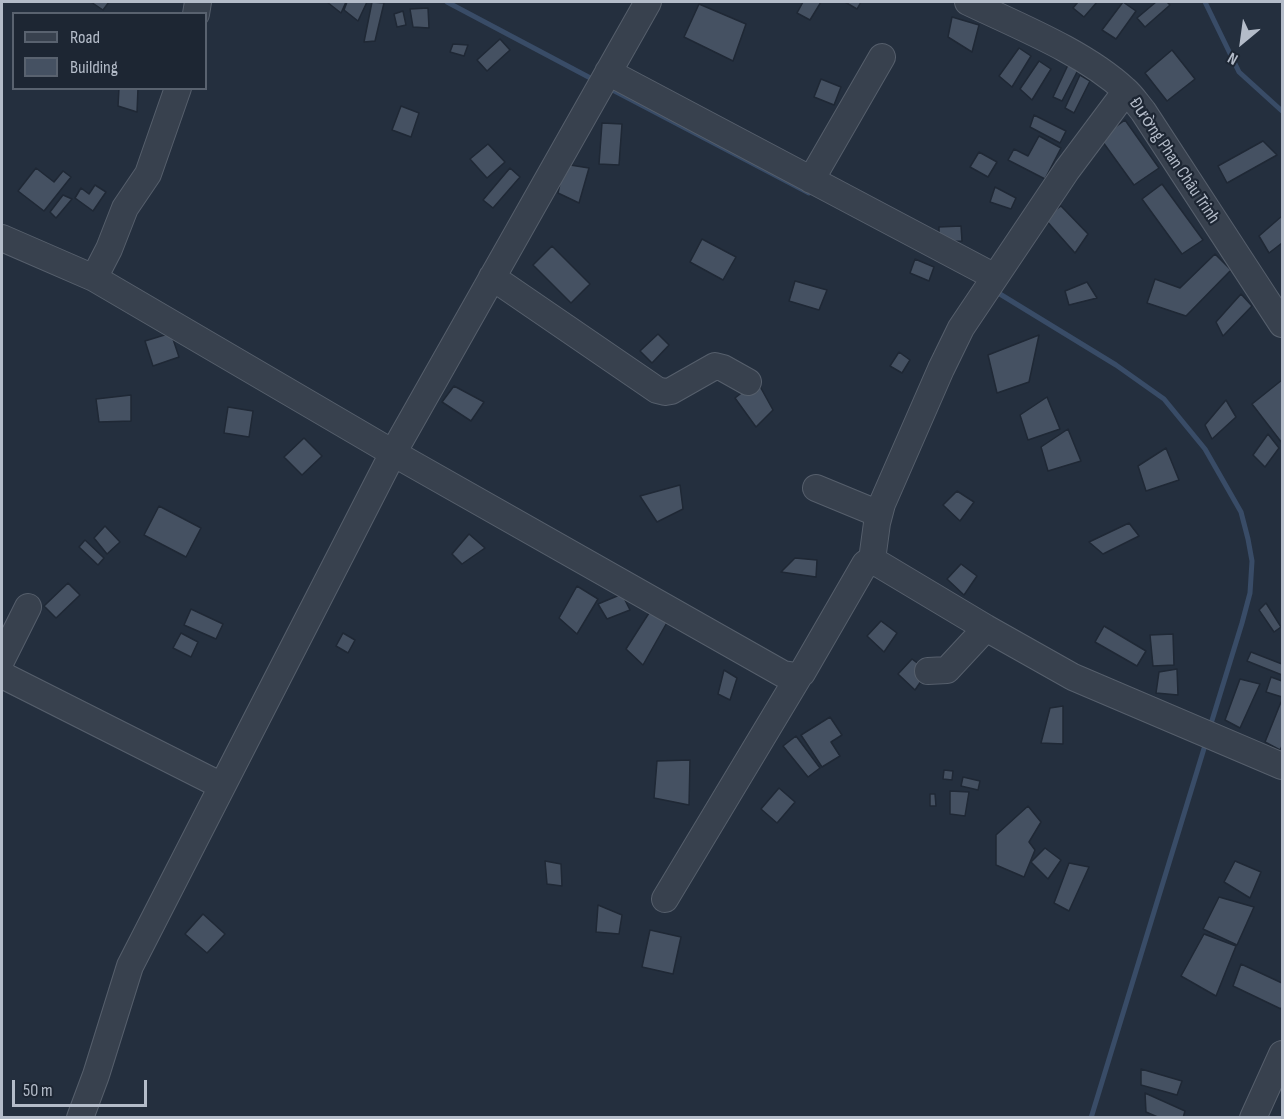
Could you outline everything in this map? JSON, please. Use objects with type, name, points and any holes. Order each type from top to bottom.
[{"type":"street","points":[[80,1118],[96,1076],[130,966],[393,453],[648,2]]},
{"type":"street","name":"Đường Phan Châu Trinh","points":[[968,2],[1064,49],[1096,68],[1126,91],[1143,111],[1282,324]]},
{"type":"street","points":[[811,180],[882,57]]},
{"type":"street","points":[[604,80],[811,180],[989,286]]},
{"type":"street","points":[[94,278],[109,249],[125,208],[148,174],[177,90]]},
{"type":"street","points":[[872,560],[879,514],[940,369],[961,328],[1067,170],[1126,91]]},
{"type":"street","points":[[2,238],[94,278],[393,453],[783,674],[799,676]]},
{"type":"street","points":[[492,276],[657,390],[671,391],[715,366],[748,382]]},
{"type":"street","points":[[816,488],[879,514]]},
{"type":"street","points":[[665,899],[865,564],[872,560]]},
{"type":"street","points":[[872,560],[1073,677],[1282,765]]},
{"type":"street","points":[[2,659],[28,607]]},
{"type":"street","points":[[928,671],[947,670],[986,628]]},
{"type":"street","points":[[2,673],[222,786]]},
{"type":"street","points":[[1253,1118],[1282,1054]]},
{"type":"building","points":[[91,2],[109,2],[103,10]]},
{"type":"building","points":[[327,2],[346,2],[341,13]]},
{"type":"building","points":[[347,2],[367,2],[358,21],[344,10]]},
{"type":"building","points":[[372,2],[384,3],[375,41],[364,42]]},
{"type":"building","points":[[803,2],[821,2],[810,20],[797,13]]},
{"type":"building","points":[[845,2],[861,2],[857,9]]},
{"type":"building","points":[[1078,2],[1097,2],[1084,17],[1073,8]]},
{"type":"building","points":[[1123,2],[1136,11],[1116,39],[1102,30]]},
{"type":"building","points":[[1156,2],[1167,2],[1170,5],[1145,27],[1137,18]]},
{"type":"building","points":[[699,4],[746,24],[733,61],[684,37]]},
{"type":"building","points":[[428,8],[429,28],[413,27],[410,9]]},
{"type":"building","points":[[403,11],[406,25],[397,27],[394,14]]},
{"type":"building","points":[[952,17],[979,25],[972,52],[948,37]]},
{"type":"building","points":[[500,39],[510,50],[487,71],[477,60]]},
{"type":"building","points":[[453,44],[468,45],[464,56],[450,52]]},
{"type":"building","points":[[1019,48],[1031,56],[1012,87],[999,76]]},
{"type":"building","points":[[1172,50],[1195,79],[1167,101],[1145,73]]},
{"type":"building","points":[[1039,61],[1051,69],[1032,100],[1020,89]]},
{"type":"building","points":[[1068,65],[1078,70],[1062,101],[1053,97]]},
{"type":"building","points":[[1080,75],[1090,81],[1074,113],[1065,108]]},
{"type":"building","points":[[821,79],[841,87],[834,105],[814,97]]},
{"type":"building","points":[[119,90],[138,90],[137,112],[118,106]]},
{"type":"building","points":[[401,106],[419,113],[411,137],[392,130]]},
{"type":"building","points":[[1034,115],[1066,131],[1060,143],[1030,127]]},
{"type":"building","points":[[1125,120],[1159,168],[1134,185],[1100,138]]},
{"type":"building","points":[[602,123],[622,124],[619,165],[599,164]]},
{"type":"building","points":[[1039,136],[1061,148],[1045,179],[1008,160],[1014,149],[1028,156]]},
{"type":"building","points":[[1263,141],[1277,155],[1227,183],[1218,166]]},
{"type":"building","points":[[488,144],[505,162],[487,178],[470,159]]},
{"type":"building","points":[[979,152],[997,162],[988,177],[970,167]]},
{"type":"building","points":[[564,164],[589,168],[579,203],[558,193]]},
{"type":"building","points":[[36,168],[54,182],[63,171],[71,177],[44,211],[18,191]]},
{"type":"building","points":[[510,168],[520,177],[493,208],[483,200]]},
{"type":"building","points":[[1162,184],[1203,240],[1182,254],[1142,199]]},
{"type":"building","points":[[95,185],[106,192],[93,211],[75,198],[81,188],[89,194]]},
{"type":"building","points":[[995,187],[1016,198],[1011,209],[990,202]]},
{"type":"building","points":[[63,195],[72,199],[56,218],[50,212]]},
{"type":"building","points":[[1061,206],[1088,234],[1075,253],[1044,218]]},
{"type":"building","points":[[1282,216],[1282,243],[1269,253],[1259,236]]},
{"type":"building","points":[[961,226],[962,241],[939,242],[939,227]]},
{"type":"building","points":[[702,239],[736,257],[723,280],[690,262]]},
{"type":"building","points":[[552,246],[590,284],[571,303],[533,265]]},
{"type":"building","points":[[1215,254],[1231,270],[1186,316],[1147,303],[1155,279],[1180,288]]},
{"type":"building","points":[[915,259],[934,267],[929,281],[910,273]]},
{"type":"building","points":[[795,281],[827,290],[819,310],[789,301]]},
{"type":"building","points":[[1087,282],[1097,298],[1069,305],[1065,291]]},
{"type":"building","points":[[1241,294],[1252,306],[1223,336],[1216,322]]},
{"type":"building","points":[[171,333],[179,357],[153,366],[145,341]]},
{"type":"building","points":[[658,334],[669,345],[652,363],[640,351]]},
{"type":"building","points":[[1039,335],[1029,382],[997,393],[988,355]]},
{"type":"building","points":[[899,352],[910,360],[902,373],[890,366]]},
{"type":"building","points":[[1282,380],[1282,443],[1252,404]]},
{"type":"building","points":[[757,381],[773,410],[756,427],[735,398]]},
{"type":"building","points":[[454,386],[484,402],[471,421],[442,402]]},
{"type":"building","points":[[131,395],[131,421],[99,422],[96,399]]},
{"type":"building","points":[[1047,397],[1060,429],[1028,440],[1020,415]]},
{"type":"building","points":[[1226,400],[1236,417],[1212,439],[1205,425]]},
{"type":"building","points":[[228,407],[253,411],[249,437],[224,433]]},
{"type":"building","points":[[1068,429],[1081,461],[1048,471],[1041,447]]},
{"type":"building","points":[[1268,434],[1279,448],[1265,467],[1253,455]]},
{"type":"building","points":[[304,438],[322,456],[302,475],[284,457]]},
{"type":"building","points":[[1166,448],[1179,480],[1146,491],[1138,466]]},
{"type":"building","points":[[680,485],[683,509],[657,522],[640,496]]},
{"type":"building","points":[[957,491],[974,502],[960,521],[943,505]]},
{"type":"building","points":[[159,506],[201,528],[186,557],[144,535]]},
{"type":"building","points":[[1129,523],[1139,536],[1103,554],[1089,542]]},
{"type":"building","points":[[105,526],[120,542],[107,554],[94,538]]},
{"type":"building","points":[[469,534],[485,548],[462,564],[452,554]]},
{"type":"building","points":[[85,540],[104,558],[98,565],[79,547]]},
{"type":"building","points":[[795,558],[817,560],[816,577],[781,572]]},
{"type":"building","points":[[961,564],[977,576],[964,595],[947,579]]},
{"type":"building","points":[[68,583],[80,595],[56,618],[44,606]]},
{"type":"building","points":[[577,586],[598,599],[577,634],[559,618]]},
{"type":"building","points":[[622,594],[630,610],[607,619],[598,604]]},
{"type":"building","points":[[1266,603],[1281,627],[1274,632],[1259,610]]},
{"type":"building","points":[[191,609],[223,624],[216,639],[184,625]]},
{"type":"building","points":[[649,613],[669,619],[643,665],[626,649]]},
{"type":"building","points":[[881,621],[897,633],[884,652],[867,636]]},
{"type":"building","points":[[1104,626],[1146,651],[1137,666],[1095,642]]},
{"type":"building","points":[[181,633],[198,642],[191,657],[173,648]]},
{"type":"building","points":[[343,633],[355,640],[348,653],[336,646]]},
{"type":"building","points":[[1173,634],[1174,665],[1153,666],[1150,635]]},
{"type":"building","points":[[1251,652],[1282,664],[1282,675],[1247,661]]},
{"type":"building","points":[[912,659],[928,671],[915,690],[898,674]]},
{"type":"building","points":[[1177,669],[1178,695],[1156,693],[1159,672]]},
{"type":"building","points":[[724,670],[737,678],[730,700],[718,694]]},
{"type":"building","points":[[1271,677],[1282,681],[1282,697],[1266,692]]},
{"type":"building","points":[[1240,679],[1260,684],[1240,728],[1225,720]]},
{"type":"building","points":[[1281,702],[1282,746],[1280,750],[1265,742]]},
{"type":"building","points":[[1063,706],[1063,744],[1041,743],[1050,708]]},
{"type":"building","points":[[830,717],[842,735],[831,742],[840,756],[822,767],[801,735]]},
{"type":"building","points":[[796,736],[820,768],[808,777],[783,746]]},
{"type":"building","points":[[690,760],[689,805],[654,798],[657,761]]},
{"type":"building","points":[[944,770],[953,771],[952,780],[943,779]]},
{"type":"building","points":[[963,777],[980,781],[978,790],[961,786]]},
{"type":"building","points":[[779,788],[795,802],[777,823],[761,809]]},
{"type":"building","points":[[950,791],[969,792],[965,816],[950,814]]},
{"type":"building","points":[[930,794],[935,794],[936,806],[930,806]]},
{"type":"building","points":[[1028,806],[1041,822],[1029,842],[1035,850],[1024,877],[996,865],[996,835]]},
{"type":"building","points":[[1045,848],[1061,860],[1048,879],[1031,862]]},
{"type":"building","points":[[545,861],[561,864],[562,886],[547,884]]},
{"type":"building","points":[[1235,861],[1261,872],[1250,898],[1224,882]]},
{"type":"building","points":[[1069,863],[1089,867],[1069,911],[1054,903]]},
{"type":"building","points":[[1219,897],[1254,907],[1237,945],[1203,929]]},
{"type":"building","points":[[598,905],[622,915],[619,934],[596,932]]},
{"type":"building","points":[[203,914],[225,934],[207,953],[185,934]]},
{"type":"building","points":[[650,930],[681,937],[673,974],[642,967]]},
{"type":"building","points":[[1204,934],[1236,946],[1216,996],[1181,976]]},
{"type":"building","points":[[1241,964],[1282,983],[1281,1009],[1233,986]]},
{"type":"building","points":[[1141,1069],[1182,1081],[1177,1095],[1141,1085]]},
{"type":"building","points":[[1145,1093],[1185,1111],[1183,1118],[1160,1118],[1146,1112]]},
{"type":"waterway","points":[[447,2],[596,81]]},
{"type":"waterway","points":[[1205,2],[1239,72],[1282,111]]},
{"type":"waterway","points":[[607,87],[809,193]]},
{"type":"waterway","points":[[995,291],[1116,365],[1164,399],[1205,449],[1241,512],[1252,561],[1250,593],[1210,727]]},
{"type":"waterway","points":[[1091,1118],[1206,742]]}]
